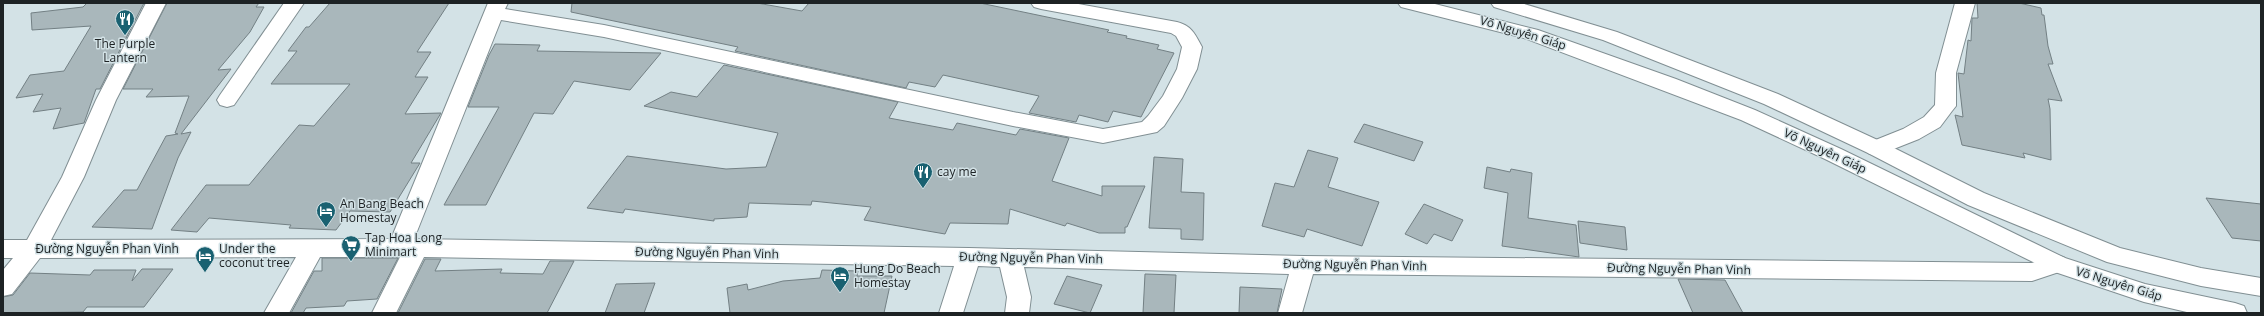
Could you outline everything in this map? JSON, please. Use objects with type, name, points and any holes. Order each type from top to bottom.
[{"type":"street","points":[[3,287],[34,249],[73,177],[106,100],[156,3]]},
{"type":"street","points":[[227,100],[294,3]]},
{"type":"street","points":[[384,313],[496,8],[1013,119],[1103,136],[1130,132],[1148,127],[1156,120],[1172,98],[1187,69],[1192,47],[1184,32],[1177,28],[1040,3]]},
{"type":"street","name":"Võ Nguyên Giáp","points":[[1408,3],[1531,34],[1605,60],[1734,110],[1833,154],[2058,264],[2144,293],[2235,313]]},
{"type":"street","name":"Võ Nguyên Giáp","points":[[1501,3],[1610,36],[1771,99],[1876,148],[1976,199],[2115,256],[2200,277],[2261,287]]},
{"type":"street","points":[[1876,148],[1911,134],[1932,122],[1945,106],[1946,73],[1966,3]]},
{"type":"street","points":[[276,313],[313,248]]},
{"type":"street","name":"Đường Nguyễn Phan Vinh","points":[[3,249],[408,249],[969,257],[1304,265],[2032,272],[2058,264]]},
{"type":"street","points":[[951,313],[969,257]]},
{"type":"street","points":[[1010,258],[1019,297],[1017,313]]},
{"type":"street","points":[[1290,313],[1304,265]]},
{"type":"building","points":[[87,3],[144,3],[100,89],[96,89],[84,123],[53,129],[61,108],[33,112],[43,94],[16,98],[30,75],[64,71],[91,26],[32,30],[31,13],[83,7]]},
{"type":"building","points":[[167,3],[259,3],[256,7],[264,7],[250,32],[218,70],[231,69],[181,134],[191,132],[178,158],[152,229],[92,227],[124,190],[137,190],[166,136],[178,134],[175,133],[189,96],[146,97],[153,89],[123,89]]},
{"type":"building","points":[[330,3],[449,3],[417,52],[431,52],[415,77],[428,77],[405,114],[441,113],[411,163],[420,163],[390,212],[350,211],[336,230],[289,228],[291,225],[209,218],[197,232],[171,230],[206,185],[249,185],[299,125],[314,126],[350,84],[271,84],[297,51],[288,51],[306,27],[309,27]]},
{"type":"building","points":[[572,3],[757,3],[802,11],[809,3],[980,3],[1109,30],[1107,32],[1127,36],[1126,38],[1159,45],[1157,49],[1174,53],[1141,117],[1113,111],[1108,122],[1079,115],[1076,122],[1029,113],[1039,96],[943,75],[935,87],[909,82],[906,88],[735,51],[738,47],[571,12]]},
{"type":"building","points":[[1977,3],[2019,3],[2041,8],[2042,15],[2044,15],[2048,46],[2053,64],[2048,64],[2062,101],[2048,99],[2050,109],[2051,160],[2023,153],[2025,158],[1962,145],[1955,115],[1963,117],[1958,73],[1964,74],[1968,40],[1971,41],[1972,18],[1978,18]]},
{"type":"building","points":[[495,44],[540,45],[537,51],[661,53],[630,90],[574,81],[553,114],[534,113],[486,205],[444,205],[499,107],[468,107]]},
{"type":"building","points":[[724,65],[898,102],[889,118],[953,130],[957,123],[1016,135],[1020,129],[1069,138],[1052,181],[1102,196],[1102,186],[1145,186],[1127,227],[1125,227],[1125,233],[1099,233],[1067,223],[1065,226],[1010,209],[1008,224],[950,223],[945,234],[864,220],[871,207],[812,201],[811,205],[749,203],[747,217],[714,219],[714,221],[625,209],[623,213],[587,208],[627,156],[726,169],[766,167],[778,133],[644,106],[671,92],[697,97]]},
{"type":"building","points":[[1364,124],[1423,142],[1414,161],[1354,142]]},
{"type":"building","points":[[1308,150],[1338,158],[1328,187],[1379,202],[1362,246],[1307,229],[1304,237],[1262,226],[1275,183],[1294,187]]},
{"type":"building","points":[[1154,157],[1183,159],[1181,192],[1204,193],[1203,240],[1181,239],[1181,229],[1149,228]]},
{"type":"building","points":[[1487,167],[1510,172],[1511,169],[1532,173],[1528,218],[1576,225],[1579,257],[1502,246],[1508,193],[1484,188]]},
{"type":"building","points":[[2206,198],[2261,204],[2261,241],[2232,238]]},
{"type":"building","points":[[1424,204],[1463,220],[1452,241],[1434,234],[1427,244],[1405,234]]},
{"type":"building","points":[[1578,221],[1625,227],[1627,250],[1580,243]]},
{"type":"building","points":[[322,258],[398,258],[377,299],[347,301],[344,306],[306,308],[303,313],[291,313],[314,271],[322,271]]},
{"type":"building","points":[[425,259],[441,259],[435,271],[502,269],[500,273],[543,274],[550,261],[574,261],[547,313],[398,313]]},
{"type":"building","points":[[142,269],[173,269],[144,307],[87,307],[83,312],[3,313],[3,297],[13,295],[30,273],[90,275],[94,270],[136,270],[132,281]]},
{"type":"building","points":[[822,270],[858,271],[857,276],[892,276],[884,313],[730,313],[727,288],[747,284],[748,290],[783,281],[820,278]]},
{"type":"building","points":[[1145,274],[1176,275],[1174,313],[1143,313]]},
{"type":"building","points":[[1067,276],[1102,285],[1090,313],[1054,304]]},
{"type":"building","points":[[1678,279],[1725,280],[1743,313],[1693,313]]},
{"type":"building","points":[[655,283],[644,313],[605,313],[616,284]]},
{"type":"building","points":[[1240,287],[1282,289],[1277,313],[1239,313]]},
{"type":"place","name":"The Purple Lantern","points":[[125,36]]},
{"type":"place","name":"cay me","points":[[923,189]]},
{"type":"place","name":"An Bang Beach Homestay","points":[[326,228]]},
{"type":"place","name":"Tap Hoa Long Minimart","points":[[351,262]]},
{"type":"place","name":"Under the coconut tree","points":[[205,273]]},
{"type":"place","name":"Hung Do Beach Homestay","points":[[840,293]]}]
